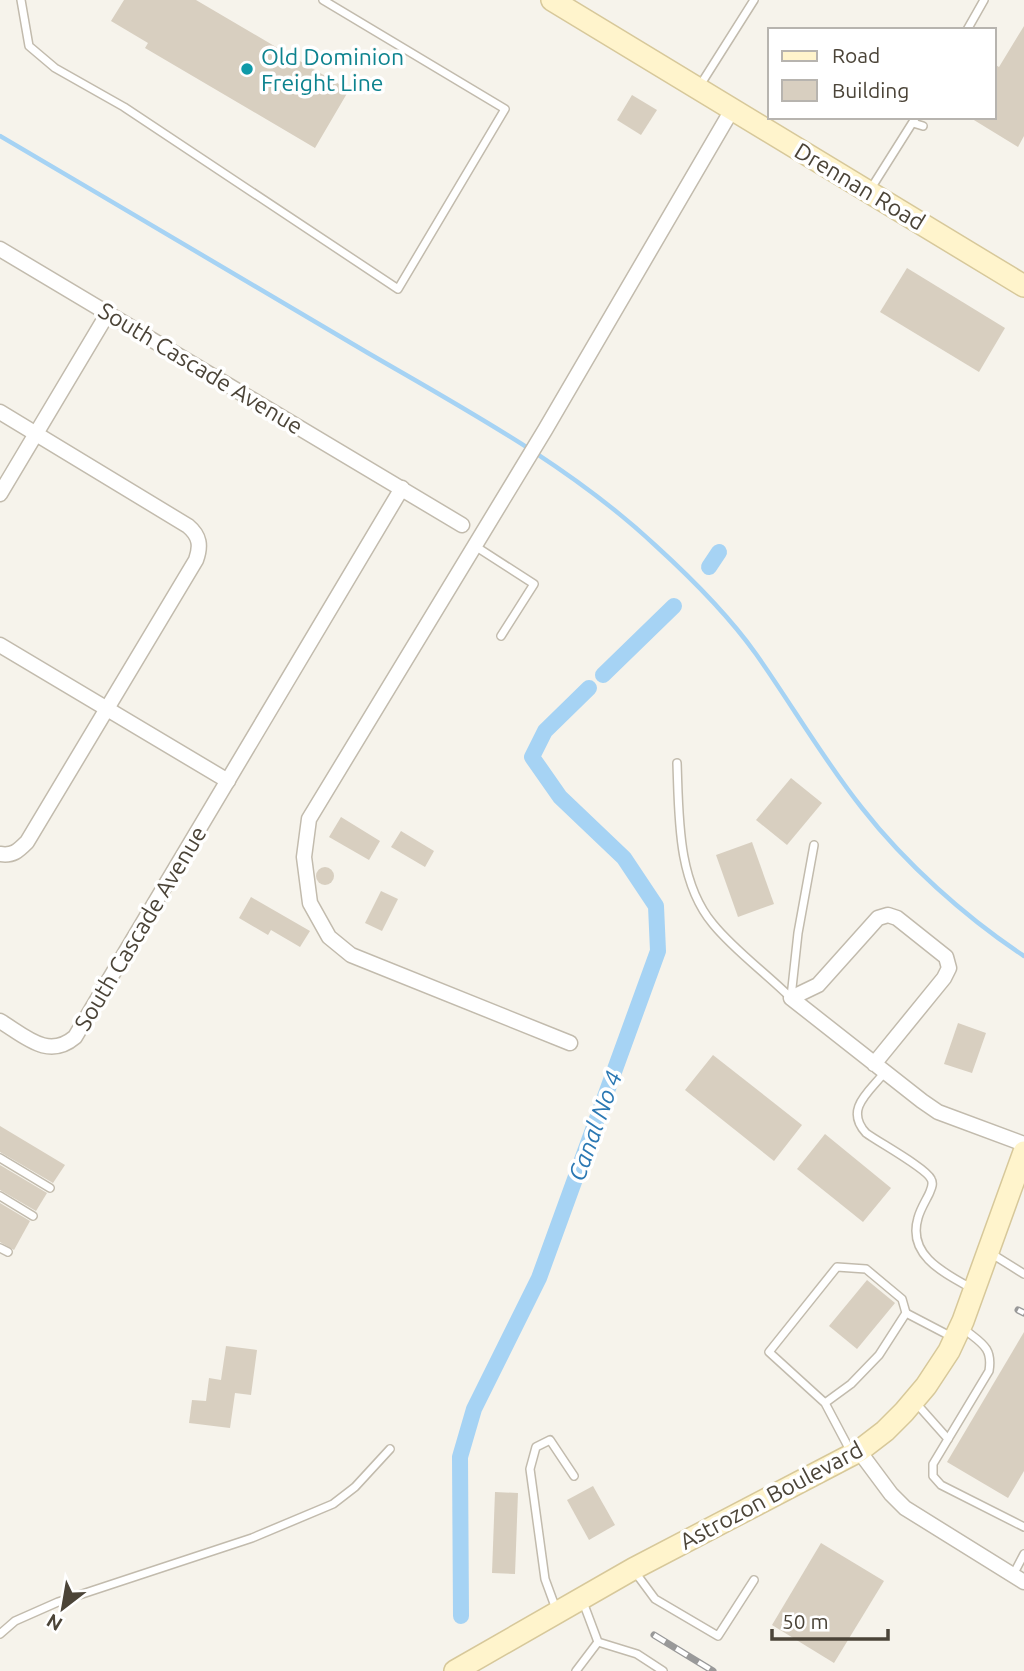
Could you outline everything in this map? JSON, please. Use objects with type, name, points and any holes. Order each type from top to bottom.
[{"type":"main road","name":"Drennan Road","points":[[552,0],[1024,286]]},
{"type":"main road","name":"Astrozon Boulevard","points":[[455,1671],[633,1569],[856,1453],[885,1431],[932,1378],[958,1332],[1024,1153]]},
{"type":"street","points":[[570,1043],[351,955],[329,937],[310,903],[304,857],[309,819],[545,430],[733,108]]},
{"type":"street","name":"South Cascade Avenue","points":[[0,249],[462,525]]},
{"type":"street","points":[[0,494],[108,313]]},
{"type":"street","points":[[0,412],[188,526],[195,532],[200,550],[27,842],[19,851],[0,855]]},
{"type":"street","name":"South Cascade Avenue","points":[[0,1021],[51,1049],[60,1048],[75,1037],[402,488]]},
{"type":"street","points":[[0,645],[228,781]]},
{"type":"street","points":[[879,1068],[949,968],[946,957],[897,918],[888,915],[878,918],[818,985],[791,998],[879,1068],[938,1112],[1024,1144]]},
{"type":"street","points":[[856,1453],[905,1508],[1018,1578]]},
{"type":"lane","points":[[21,0],[29,46],[55,68],[124,107],[398,289],[505,109],[323,0]]},
{"type":"lane","points":[[699,87],[754,0]]},
{"type":"lane","points":[[968,28],[984,0]]},
{"type":"lane","points":[[869,191],[914,120],[923,126]]},
{"type":"lane","points":[[474,546],[534,584],[501,636]]},
{"type":"lane","points":[[677,763],[679,819],[687,867],[696,897],[711,922],[791,998]]},
{"type":"lane","points":[[791,998],[798,933],[814,845]]},
{"type":"lane","points":[[879,1068],[858,1106],[855,1115],[859,1125],[866,1133],[923,1170],[931,1179],[933,1186],[917,1220],[917,1243],[924,1256],[938,1269],[974,1290]]},
{"type":"lane","points":[[0,1158],[50,1188]]},
{"type":"lane","points":[[0,1196],[33,1216]]},
{"type":"lane","points":[[0,1248],[8,1252]]},
{"type":"lane","points":[[988,1252],[1024,1274]]},
{"type":"lane","points":[[825,1403],[851,1384],[879,1355],[906,1313],[902,1299],[866,1269],[837,1267],[769,1352],[825,1403],[856,1453]]},
{"type":"lane","points":[[906,1313],[958,1332],[987,1348],[991,1358],[989,1371],[933,1464],[933,1476],[941,1485],[1024,1527]]},
{"type":"lane","points":[[913,1401],[948,1439]]},
{"type":"lane","points":[[557,1613],[545,1579],[530,1469],[536,1447],[550,1440],[574,1476]]},
{"type":"lane","points":[[0,1634],[15,1621],[58,1602],[252,1538],[333,1504],[355,1487],[390,1448]]},
{"type":"lane","points":[[1018,1578],[1024,1554]]},
{"type":"lane","points":[[633,1569],[655,1599],[718,1636],[754,1580]]},
{"type":"lane","points":[[582,1599],[598,1642]]},
{"type":"lane","points":[[576,1671],[598,1642]]},
{"type":"lane","points":[[598,1642],[637,1654],[663,1671]]},
{"type":"building","name":"Old Dominion Freight Line","points":[[124,0],[196,0],[349,90],[315,148],[145,48],[148,43],[111,21]]},
{"type":"building","points":[[1024,26],[1024,136],[1018,147],[972,119],[996,119],[996,65],[999,67]]},
{"type":"building","points":[[632,95],[657,110],[641,135],[617,120]]},
{"type":"building","points":[[907,268],[1005,328],[979,372],[880,312]]},
{"type":"building","points":[[791,778],[822,803],[787,845],[756,820]]},
{"type":"building","points":[[341,817],[380,841],[369,860],[329,837]]},
{"type":"building","points":[[401,831],[434,851],[425,867],[391,847]]},
{"type":"building","points":[[752,842],[774,904],[738,917],[716,855]]},
{"type":"building","points":[[325,867],[331,870],[334,876],[331,882],[325,885],[319,882],[316,876],[319,870]]},
{"type":"building","points":[[381,891],[398,899],[382,931],[365,923]]},
{"type":"building","points":[[251,897],[310,931],[300,947],[271,930],[268,935],[239,918]]},
{"type":"building","points":[[958,1023],[986,1033],[972,1073],[944,1064]]},
{"type":"building","points":[[713,1055],[802,1125],[774,1161],[685,1090]]},
{"type":"building","points":[[0,1126],[65,1165],[53,1183],[0,1152]]},
{"type":"building","points":[[825,1134],[891,1188],[863,1222],[797,1169]]},
{"type":"building","points":[[0,1165],[47,1193],[36,1211],[0,1190]]},
{"type":"building","points":[[0,1203],[30,1221],[14,1250],[0,1242]]},
{"type":"building","points":[[867,1280],[895,1303],[857,1349],[829,1326]]},
{"type":"building","points":[[1024,1332],[1024,1471],[1008,1498],[947,1462]]},
{"type":"building","points":[[226,1346],[257,1350],[251,1395],[235,1393],[230,1428],[189,1423],[192,1400],[206,1401],[209,1378],[221,1380]]},
{"type":"building","points":[[593,1486],[615,1525],[589,1540],[567,1500]]},
{"type":"building","points":[[495,1492],[518,1493],[515,1574],[492,1573]]},
{"type":"building","points":[[821,1543],[884,1581],[834,1663],[772,1625]]},
{"type":"waterway","points":[[0,136],[481,419],[554,466],[624,517],[709,597],[734,625],[848,789],[897,849],[958,907],[1024,956]]},
{"type":"waterway","name":"Canal No 4","points":[[709,567],[719,552]]},
{"type":"waterway","name":"Canal No 4","points":[[603,675],[674,606]]},
{"type":"waterway","name":"Canal No 4","points":[[461,1616],[460,1457],[474,1409],[539,1278],[658,951],[656,906],[624,858],[560,797],[532,757],[545,731],[589,688]]},
{"type":"railway","points":[[1018,1310],[1024,1313]]},
{"type":"railway","points":[[654,1635],[713,1671]]},
{"type":"place","name":"Old Dominion Freight Line","points":[[247,69]]}]
